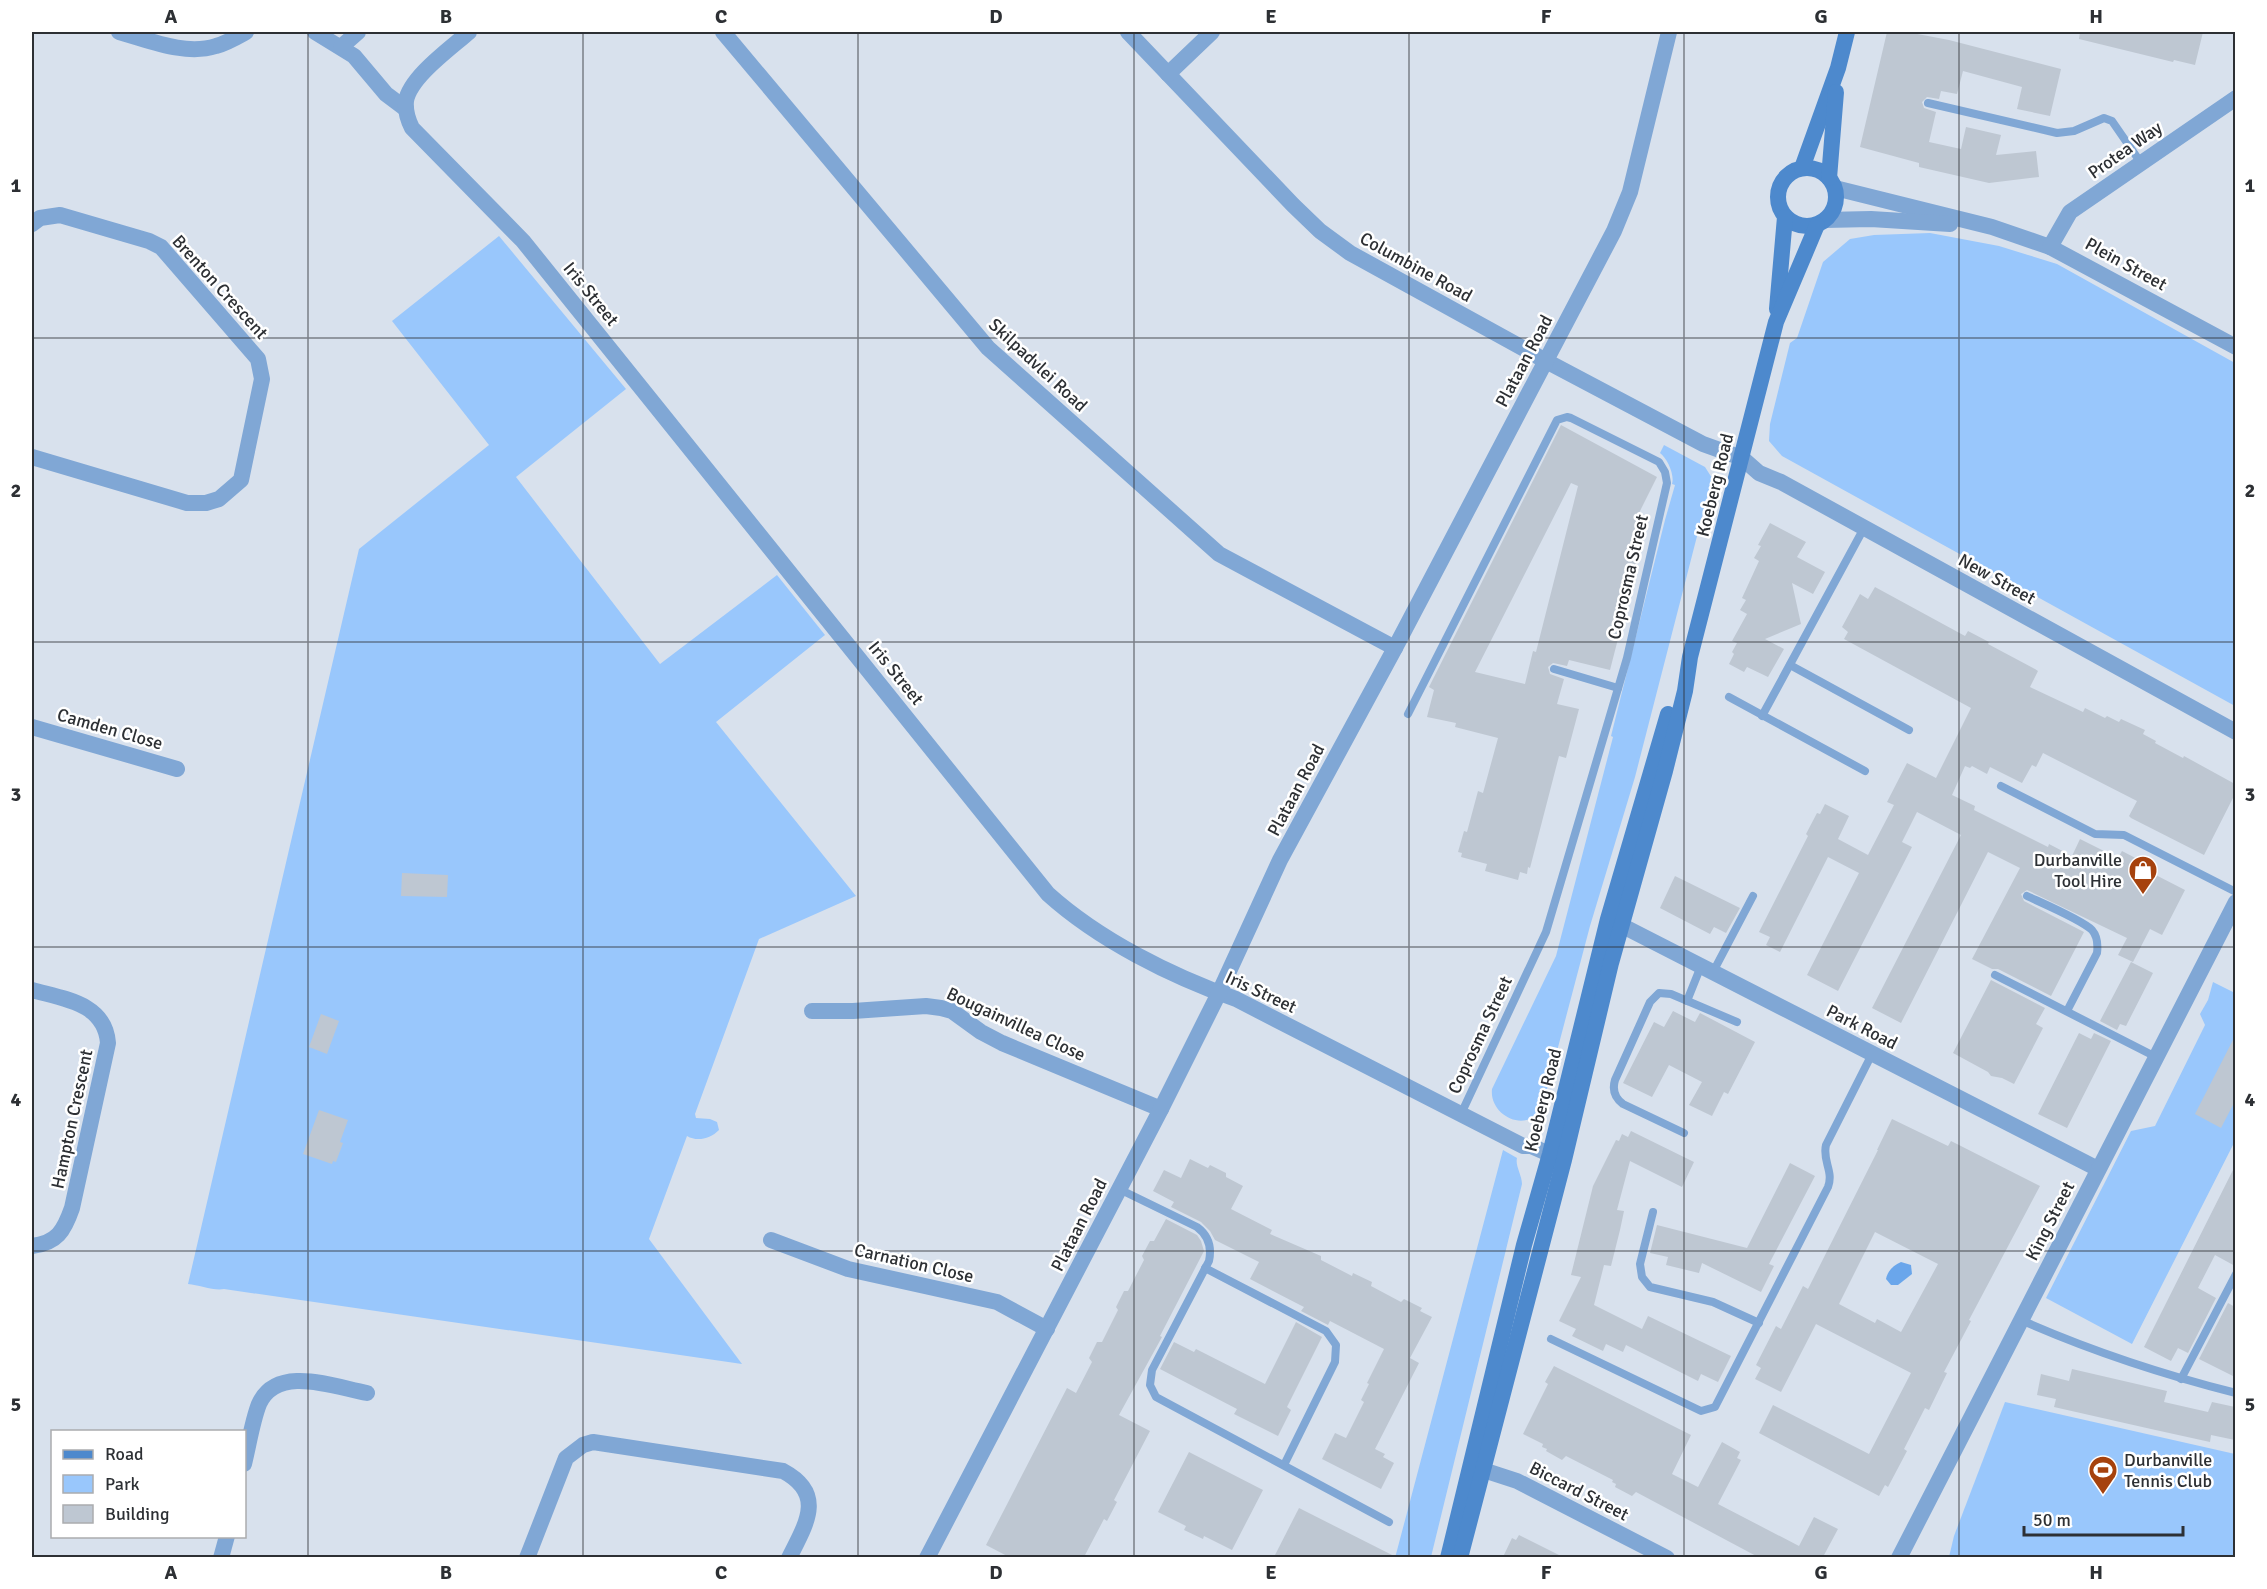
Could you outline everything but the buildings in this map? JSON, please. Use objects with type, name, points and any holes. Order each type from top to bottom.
[{"type":"main road","points":[[1802,168],[1838,68],[1847,32]]},
{"type":"main road","points":[[1832,183],[1817,170],[1802,168],[1786,176],[1779,188],[1779,206],[1785,217],[1797,225],[1807,227],[1821,223],[1835,206],[1832,183],[1838,68]]},
{"type":"main road","name":"Koeberg Road","points":[[1460,1557],[1477,1468],[1557,1157],[1592,1038],[1615,922],[1672,700],[1690,657],[1776,322],[1785,217]]},
{"type":"main road","name":"Koeberg Road","points":[[1776,322],[1821,223]]},
{"type":"main road","name":"Koeberg Road","points":[[1448,1557],[1477,1468]]},
{"type":"street","points":[[119,32],[192,49],[215,47],[246,32]]},
{"type":"street","points":[[315,32],[354,56],[386,93],[406,109]]},
{"type":"street","points":[[341,47],[358,32]]},
{"type":"street","points":[[406,109],[406,101],[413,84],[468,32]]},
{"type":"street","name":"Skilpadvlei Road","points":[[723,32],[988,348],[1219,554],[1395,648]]},
{"type":"street","name":"Columbine Road","points":[[1128,32],[1320,231],[1350,253],[1703,444],[1742,458]]},
{"type":"street","points":[[1168,74],[1212,32]]},
{"type":"street","name":"Plataan Road","points":[[928,1557],[1161,1109],[1219,993],[1280,860],[1395,648],[1614,231],[1625,205],[1669,32]]},
{"type":"street","name":"Protea Way","points":[[2050,247],[2070,212],[2235,98]]},
{"type":"street","name":"Iris Street","points":[[406,109],[412,128],[523,241],[1048,894],[1084,925],[1117,944],[1203,987],[1236,999],[1523,1146],[1531,1146],[1557,1157]]},
{"type":"street","name":"Plein Street","points":[[1832,183],[1992,227],[2050,247],[2235,347]]},
{"type":"street","name":"Brenton Crescent","points":[[32,224],[40,218],[60,214],[149,241],[161,247],[258,359],[261,379],[240,480],[234,488],[219,499],[206,503],[187,503],[32,457]]},
{"type":"street","name":"Plein Street","points":[[1821,223],[1871,219],[1992,227]]},
{"type":"street","name":"New Street","points":[[1742,458],[1759,473],[1781,482],[2235,732]]},
{"type":"street","name":"Camden Close","points":[[32,727],[177,769]]},
{"type":"street","name":"King Street","points":[[1899,1557],[2235,902]]},
{"type":"street","name":"Park Road","points":[[1615,922],[2098,1169]]},
{"type":"street","name":"Hampton Crescent","points":[[32,990],[84,1005],[94,1011],[102,1021],[108,1043],[72,1208],[66,1225],[60,1234],[46,1244],[32,1246]]},
{"type":"street","name":"Bougainvillea Close","points":[[812,1011],[926,1006],[952,1011],[981,1032],[1002,1043],[1161,1109]]},
{"type":"street","name":"Carnation Close","points":[[771,1240],[848,1269],[997,1302],[1047,1329]]},
{"type":"street","points":[[246,1456],[260,1403],[271,1388],[280,1383],[300,1380],[367,1393]]},
{"type":"street","points":[[527,1557],[566,1458],[583,1445],[593,1442],[783,1471],[796,1478],[805,1488],[809,1498],[809,1513],[807,1522],[789,1557]]},
{"type":"street","name":"Biccard Street","points":[[1477,1468],[1517,1481],[1667,1557]]},
{"type":"street","points":[[221,1557],[226,1538]]},
{"type":"lane","points":[[1928,103],[2057,133],[2074,131],[2104,118],[2112,121],[2141,163]]},
{"type":"lane","name":"Coprosma Street","points":[[1408,714],[1557,420],[1566,417],[1659,462],[1666,477],[1629,647],[1546,932],[1461,1114]]},
{"type":"lane","points":[[1762,716],[1864,528]]},
{"type":"lane","points":[[1790,665],[1909,730]]},
{"type":"lane","points":[[1554,669],[1618,688]]},
{"type":"lane","points":[[1729,698],[1864,771]]},
{"type":"lane","points":[[2001,786],[2095,834],[2124,835],[2235,892]]},
{"type":"lane","points":[[1687,1001],[1753,896]]},
{"type":"lane","points":[[2027,896],[2085,926],[2096,937],[2097,953],[2067,1011]]},
{"type":"lane","points":[[1995,975],[2156,1057]]},
{"type":"lane","points":[[1684,1133],[1623,1104],[1616,1096],[1614,1086],[1653,997],[1665,992],[1737,1022]]},
{"type":"lane","points":[[1551,1339],[1697,1409],[1706,1411],[1715,1407],[1828,1187],[1831,1176],[1825,1156],[1826,1145],[1872,1054]]},
{"type":"lane","points":[[1119,1189],[1203,1232],[1211,1252],[1152,1370],[1150,1377],[1152,1391],[1161,1402],[1389,1522]]},
{"type":"lane","points":[[1653,1212],[1640,1264],[1640,1271],[1645,1282],[1656,1290],[1713,1302],[1759,1323]]},
{"type":"lane","points":[[1205,1268],[1326,1331],[1336,1345],[1335,1362],[1284,1465]]},
{"type":"lane","points":[[2181,1379],[2235,1274]]},
{"type":"lane","points":[[2021,1320],[2087,1348],[2181,1379],[2235,1393]]},
{"type":"green space","points":[[1930,233],[1999,246],[2057,264],[2235,363],[2235,706],[1782,456],[1769,441],[1770,424],[1790,343],[1797,338],[1823,262],[1850,239],[1874,235]]},
{"type":"green space","points":[[499,236],[626,389],[516,477],[660,664],[777,575],[825,635],[716,722],[856,896],[759,939],[695,1114],[696,1118],[717,1122],[719,1130],[703,1139],[687,1136],[649,1239],[742,1364],[188,1284],[359,549],[489,445],[392,321]]},
{"type":"green space","points":[[1664,445],[1705,467],[1712,478],[1635,777],[1590,926],[1542,1108],[1535,1116],[1519,1121],[1503,1114],[1496,1107],[1492,1089],[1556,956],[1675,485],[1672,484],[1670,467],[1660,453]]},
{"type":"green space","points":[[2213,982],[2235,993],[2235,1141],[2132,1344],[2046,1298],[2131,1131],[2155,1126],[2205,1025],[2200,1014],[2208,1000]]},
{"type":"green space","points":[[1503,1150],[1517,1158],[1522,1184],[1431,1557],[1395,1558]]},
{"type":"green space","name":"Durbanville Tennis Club","points":[[2005,1402],[2235,1454],[2235,1557],[1949,1557],[1954,1536]]},
{"type":"shaded area","points":[[1901,1262],[1911,1265],[1912,1274],[1898,1285],[1891,1285],[1886,1279],[1888,1273]]},
{"type":"place","name":"Durbanville Tool Hire","points":[[2143,896]]},
{"type":"place","name":"Durbanville Tennis Club","points":[[2103,1496]]}]
